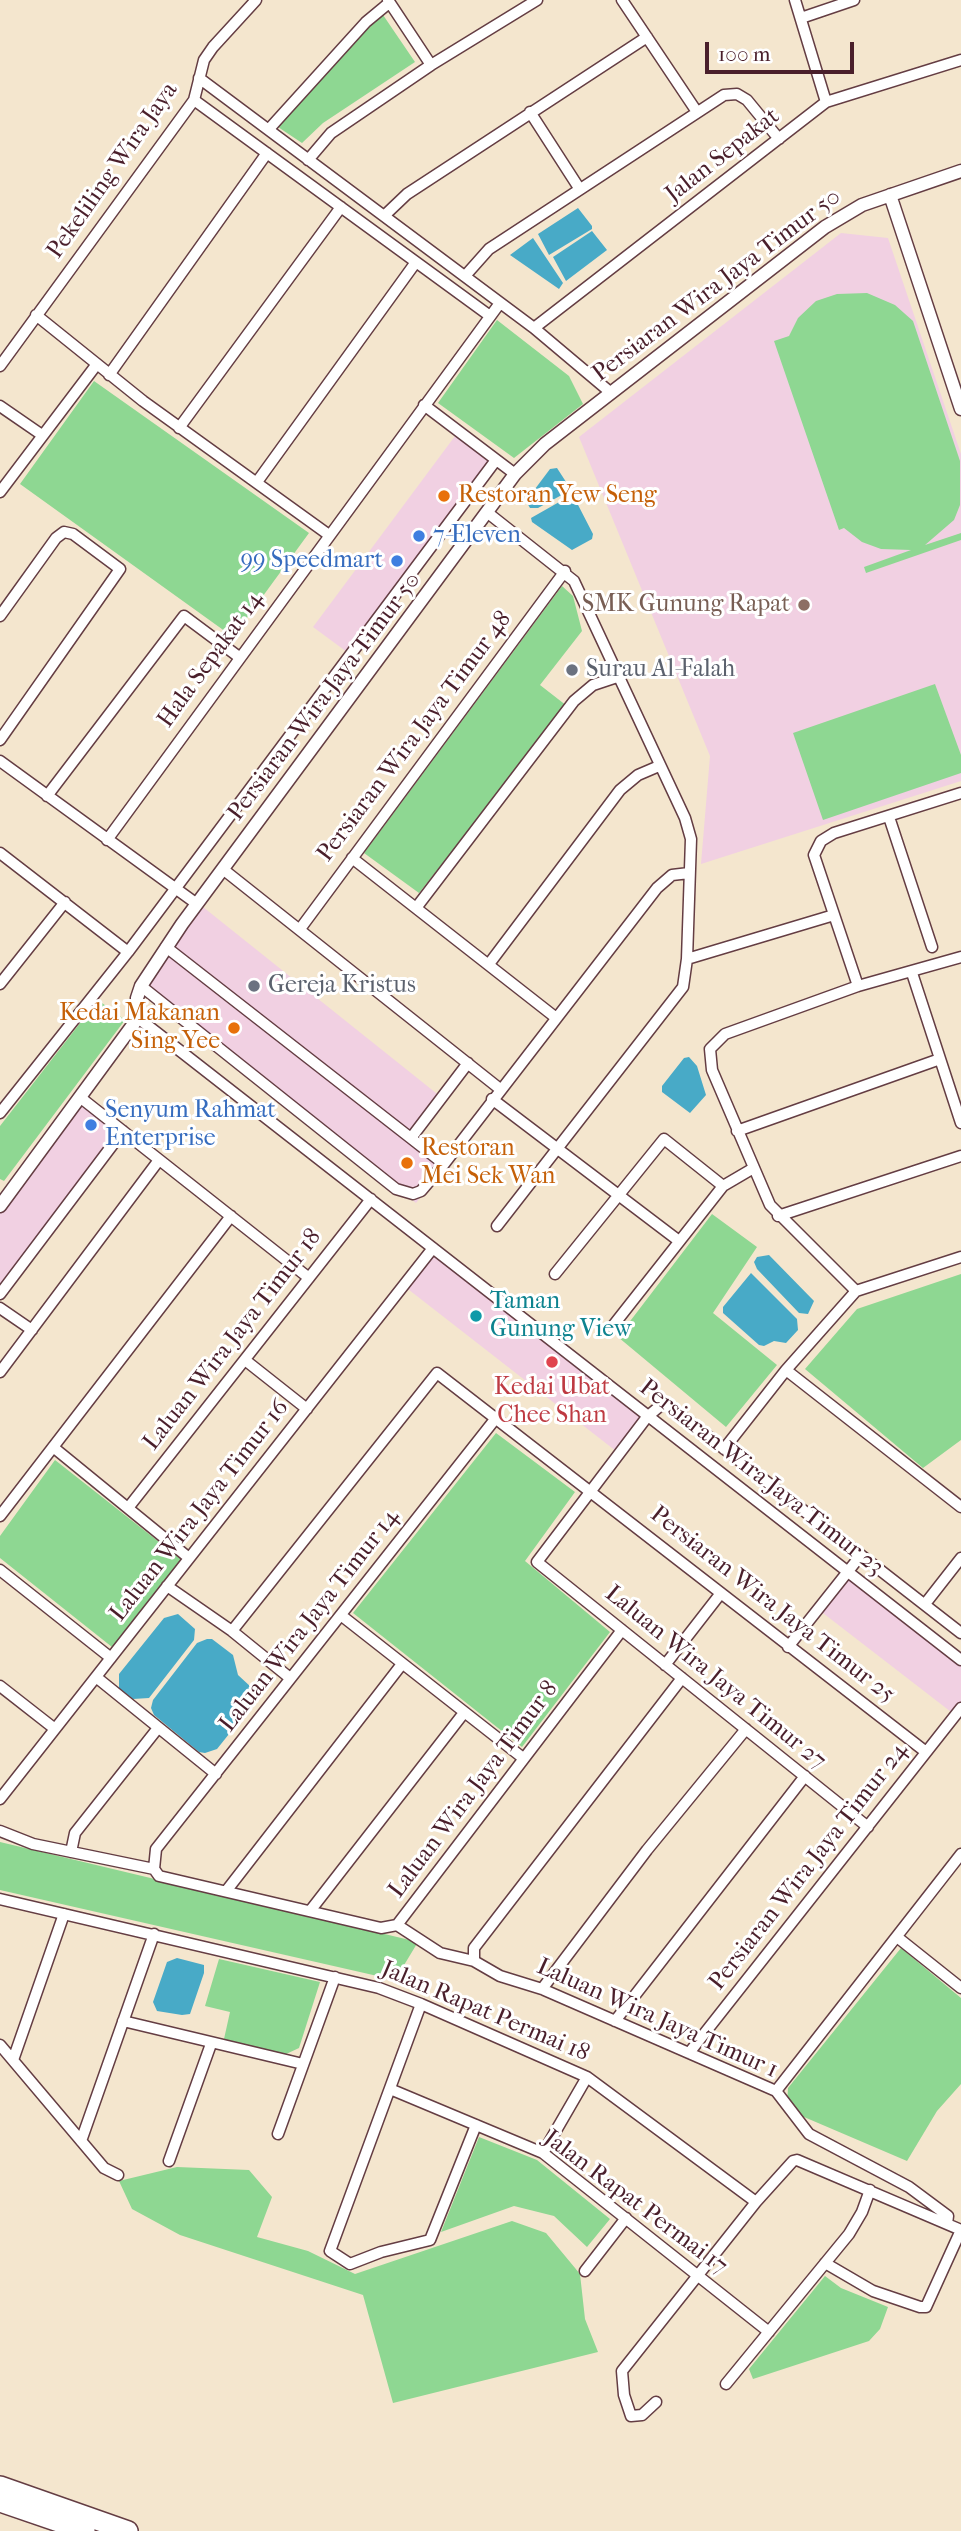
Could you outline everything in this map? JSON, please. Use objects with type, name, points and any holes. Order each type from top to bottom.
[{"type":"highway","points":[[0,2486],[128,2531]]},
{"type":"highway","points":[[0,2502],[85,2531]]},
{"type":"street","name":"Pekeliling Wira Jaya","points":[[0,366],[194,100],[204,60],[213,47],[256,0]]},
{"type":"street","points":[[308,160],[331,133],[522,4],[537,0]]},
{"type":"street","points":[[622,0],[697,112]]},
{"type":"street","points":[[795,0],[826,102]]},
{"type":"street","points":[[269,130],[366,22],[389,1],[430,65]]},
{"type":"street","points":[[801,18],[849,1]]},
{"type":"street","points":[[385,215],[407,194],[647,37]]},
{"type":"street","name":"Jalan Sepakat","points":[[534,328],[826,102],[961,60]]},
{"type":"street","points":[[199,78],[534,328],[610,392]]},
{"type":"street","points":[[465,276],[489,249],[724,95],[737,94],[747,100],[779,139]]},
{"type":"street","points":[[194,100],[489,316]]},
{"type":"street","points":[[530,112],[579,188]]},
{"type":"street","points":[[109,374],[267,153]]},
{"type":"street","name":"Persiaran Wira Jaya Timur 50","points":[[138,1018],[137,998],[141,986],[166,947],[515,474],[545,444],[610,392],[825,228],[862,205],[961,171]]},
{"type":"street","points":[[890,195],[961,409]]},
{"type":"street","points":[[179,428],[341,207]]},
{"type":"street","points":[[257,482],[416,262]]},
{"type":"street","name":"Hala Sepakat 14","points":[[107,840],[500,303]]},
{"type":"street","points":[[36,315],[93,368],[109,374],[179,428],[329,535]]},
{"type":"street","points":[[0,492],[93,368]]},
{"type":"street","points":[[424,405],[515,474]]},
{"type":"street","points":[[0,407],[42,435]]},
{"type":"street","points":[[0,1113],[128,952],[496,460]]},
{"type":"street","points":[[488,513],[565,571],[574,581],[689,828],[687,959],[683,987],[497,1226]]},
{"type":"street","points":[[0,616],[56,538],[64,532],[73,534],[120,569],[0,740]]},
{"type":"street","name":"Persiaran Wira Jaya Timur 48","points":[[300,929],[565,571]]},
{"type":"street","points":[[47,796],[184,616],[239,657]]},
{"type":"street","points":[[416,908],[574,701],[593,685],[617,677]]},
{"type":"street","points":[[0,761],[197,904]]},
{"type":"street","points":[[489,964],[620,790],[638,775],[659,766]]},
{"type":"street","points":[[858,986],[814,855],[821,841],[834,833],[961,793]]},
{"type":"street","points":[[889,817],[932,947]]},
{"type":"street","points":[[0,853],[128,952]]},
{"type":"street","points":[[352,858],[555,1017]]},
{"type":"street","points":[[224,870],[500,1089]]},
{"type":"street","points":[[141,986],[396,1189],[404,1193],[422,1191],[664,880],[672,875],[689,873]]},
{"type":"street","points":[[0,984],[65,902]]},
{"type":"street","points":[[687,959],[834,915]]},
{"type":"street","points":[[166,947],[444,1164]]},
{"type":"street","points":[[856,1291],[778,1216],[752,1169],[709,1059],[716,1041],[724,1034],[858,986],[912,973],[961,957]]},
{"type":"street","points":[[912,973],[958,1106],[961,1124]]},
{"type":"street","points":[[0,1206],[138,1018]]},
{"type":"street","name":"Persiaran Wira Jaya Timur 23","points":[[138,1018],[961,1660]]},
{"type":"street","points":[[737,1131],[940,1059]]},
{"type":"street","points":[[411,1138],[468,1063]]},
{"type":"street","points":[[81,1098],[309,1278]]},
{"type":"street","points":[[492,1099],[679,1241]]},
{"type":"street","points":[[0,1294],[123,1131]]},
{"type":"street","points":[[555,1274],[664,1139],[723,1185]]},
{"type":"street","points":[[778,1216],[961,1156]]},
{"type":"street","points":[[0,1372],[159,1160]]},
{"type":"street","points":[[612,1327],[723,1185],[752,1169]]},
{"type":"street","name":"Laluan Wira Jaya Timur 18","points":[[128,1508],[371,1199]]},
{"type":"street","points":[[0,1516],[231,1216]]},
{"type":"street","name":"Laluan Wira Jaya Timur 16","points":[[0,1799],[433,1248]]},
{"type":"street","points":[[724,1449],[786,1370],[856,1291],[961,1257]]},
{"type":"street","points":[[0,1308],[32,1329]]},
{"type":"street","points":[[245,1360],[307,1409]]},
{"type":"street","points":[[786,1370],[961,1507]]},
{"type":"street","name":"Persiaran Wira Jaya Timur 25","points":[[232,1631],[433,1375],[442,1374],[926,1752]]},
{"type":"street","name":"Persiaran Wira Jaya Timur 23","points":[[647,1417],[660,1406],[668,1405],[961,1633]]},
{"type":"street","points":[[592,1491],[647,1417]]},
{"type":"street","name":"Laluan Wira Jaya Timur 14","points":[[154,1869],[156,1849],[496,1418]]},
{"type":"street","points":[[53,1447],[189,1558]]},
{"type":"street","name":"Laluan Wira Jaya Timur 27","points":[[592,1491],[537,1562],[868,1827]]},
{"type":"street","points":[[789,1647],[861,1555]]},
{"type":"street","points":[[925,1604],[961,1558]]},
{"type":"street","points":[[0,1570],[111,1658]]},
{"type":"street","points":[[167,1586],[232,1631],[290,1678]]},
{"type":"street","points":[[665,1665],[721,1593]]},
{"type":"street","points":[[341,1616],[463,1714],[523,1758]]},
{"type":"street","name":"Laluan Wira Jaya Timur 8","points":[[0,1831],[33,1844],[154,1869],[159,1876],[381,1927],[397,1925],[622,1630]]},
{"type":"street","points":[[227,1890],[402,1664]]},
{"type":"street","points":[[96,1677],[216,1774]]},
{"type":"street","points":[[474,1961],[474,1948],[682,1678]]},
{"type":"street","points":[[0,1686],[55,1729]]},
{"type":"street","name":"Persiaran Wira Jaya Timur 24","points":[[689,2053],[961,1707]]},
{"type":"street","points":[[310,1911],[463,1714]]},
{"type":"street","points":[[71,1853],[75,1833],[158,1728]]},
{"type":"street","points":[[542,1989],[647,1850],[746,1729]]},
{"type":"street","points":[[615,2021],[805,1776]]},
{"type":"street","points":[[776,2091],[959,1860]]},
{"type":"street","name":"Jalan Rapat Permai 18","points":[[0,1899],[335,1977],[379,1988],[421,2004],[587,2077],[756,2202]]},
{"type":"street","points":[[13,2060],[64,1914]]},
{"type":"street","name":"Laluan Wira Jaya Timur 1","points":[[397,1925],[440,1953],[474,1961],[500,1976],[542,1989],[776,2091],[809,2134],[909,2187],[947,2215],[947,2224]]},
{"type":"street","points":[[81,2141],[154,1934]]},
{"type":"street","points":[[897,1937],[961,1988]]},
{"type":"street","points":[[278,2134],[335,1977]]},
{"type":"street","points":[[421,2004],[330,2251],[350,2264],[381,2252],[430,2240],[476,2125]]},
{"type":"street","points":[[123,2021],[303,2064]]},
{"type":"street","points":[[169,2161],[211,2044]]},
{"type":"street","points":[[0,2045],[104,2168],[118,2175]]},
{"type":"street","points":[[543,2153],[587,2077]]},
{"type":"street","name":"Jalan Rapat Permai 17","points":[[390,2089],[543,2153],[769,2332]]},
{"type":"street","points":[[656,2402],[642,2415],[631,2416],[624,2395],[622,2371],[756,2202],[793,2161],[797,2160],[961,2230],[926,2306],[920,2307],[873,2291],[825,2263]]},
{"type":"street","points":[[726,2384],[825,2263],[862,2212],[870,2190]]},
{"type":"street","points":[[585,2271],[626,2218]]},
{"type":"shaded area","name":"SMK Gunung Rapat","points":[[841,233],[888,238],[961,454],[961,781],[701,864],[710,756],[579,437]]},
{"type":"shaded area","points":[[458,432],[496,460],[351,655],[313,627]]},
{"type":"shaded area","points":[[203,907],[441,1097],[412,1138],[446,1165],[416,1203],[140,987]]},
{"type":"shaded area","points":[[82,1098],[124,1131],[0,1296],[0,1204]]},
{"type":"shaded area","points":[[434,1248],[651,1417],[621,1455],[404,1286]]},
{"type":"shaded area","points":[[848,1572],[961,1660],[961,1707],[955,1715],[819,1610]]},
{"type":"green space","points":[[381,12],[415,62],[323,123],[302,143],[278,127]]},
{"type":"green space","points":[[867,293],[895,305],[913,321],[960,461],[960,505],[954,520],[925,545],[961,533],[961,540],[866,573],[864,567],[911,550],[881,549],[862,542],[844,528],[839,530],[774,341],[789,336],[798,318],[816,301],[837,294]]},
{"type":"green space","points":[[497,320],[569,376],[583,404],[514,458],[438,403]]},
{"type":"green space","points":[[94,381],[309,533],[233,637],[20,484]]},
{"type":"green space","points":[[562,586],[573,596],[582,631],[540,685],[567,706],[419,893],[364,853]]},
{"type":"green space","points":[[935,684],[961,755],[961,773],[823,820],[793,733]]},
{"type":"green space","points":[[98,1000],[125,1020],[4,1181],[0,1179],[0,1126]]},
{"type":"green space","points":[[712,1214],[757,1247],[713,1313],[777,1365],[726,1427],[618,1337]]},
{"type":"green space","points":[[961,1274],[961,1440],[923,1468],[805,1369],[857,1309]]},
{"type":"green space","points":[[496,1433],[575,1492],[525,1561],[610,1632],[522,1747],[353,1613]]},
{"type":"green space","points":[[55,1460],[182,1560],[112,1647],[0,1558],[0,1536]]},
{"type":"green space","points":[[0,1842],[418,1942],[395,1980],[0,1890]]},
{"type":"green space","points":[[901,1948],[961,1998],[961,2084],[937,2111],[907,2161],[797,2114],[787,2104],[788,2088]]},
{"type":"green space","points":[[219,1959],[320,1982],[299,2048],[284,2055],[224,2039],[230,2012],[205,2006]]},
{"type":"green space","points":[[479,2137],[537,2160],[610,2219],[587,2247],[554,2216],[514,2206],[441,2232]]},
{"type":"green space","points":[[177,2167],[249,2170],[272,2197],[257,2237],[308,2251],[355,2274],[512,2221],[546,2233],[580,2274],[585,2319],[598,2352],[393,2403],[363,2295],[180,2235],[132,2209],[119,2181]]},
{"type":"green space","points":[[825,2276],[841,2288],[888,2307],[880,2329],[869,2341],[753,2379],[749,2369]]},
{"type":"water","points":[[578,208],[592,229],[549,255],[538,234]]},
{"type":"water","points":[[592,231],[607,250],[566,281],[553,257]]},
{"type":"water","points":[[533,238],[563,283],[559,289],[510,255]]},
{"type":"water","points":[[557,468],[570,488],[569,491],[538,508],[530,508],[526,501],[550,469]]},
{"type":"water","points":[[568,497],[576,501],[593,534],[592,539],[572,550],[532,522],[531,518]]},
{"type":"water","points":[[689,1057],[697,1066],[706,1095],[690,1113],[662,1092],[662,1086],[684,1058]]},
{"type":"water","points":[[769,1255],[814,1301],[808,1314],[799,1313],[757,1269],[754,1262],[757,1257]]},
{"type":"water","points":[[751,1273],[797,1319],[798,1330],[786,1343],[774,1341],[764,1346],[759,1345],[723,1313],[723,1307]]},
{"type":"water","points":[[178,1614],[195,1629],[194,1640],[149,1698],[133,1699],[119,1688],[119,1674],[164,1618]]},
{"type":"water","points":[[212,1639],[233,1655],[238,1675],[251,1687],[255,1696],[253,1704],[217,1749],[205,1753],[199,1752],[154,1715],[151,1708],[153,1700],[197,1643]]},
{"type":"water","points":[[177,1958],[204,1965],[204,1973],[190,2014],[157,2011],[153,2002],[167,1962]]},
{"type":"place","name":"Restoran Yew Seng","points":[[444,496]]},
{"type":"place","name":"7-Eleven","points":[[419,536]]},
{"type":"place","name":"99 Speedmart","points":[[397,561]]},
{"type":"place","name":"SMK Gunung Rapat","points":[[804,605]]},
{"type":"place","name":"Surau Al-Falah","points":[[572,670]]},
{"type":"place","name":"Gereja Kristus","points":[[254,986]]},
{"type":"place","name":"Kedai Makanan Sing Yee","points":[[234,1028]]},
{"type":"place","name":"Senyum Rahmat Enterprise","points":[[91,1125]]},
{"type":"place","name":"Restoran Mei Sek Wan","points":[[407,1163]]},
{"type":"place","name":"Taman Gunung View","points":[[476,1316]]},
{"type":"place","name":"Kedai Ubat Chee Shan","points":[[552,1362]]}]
